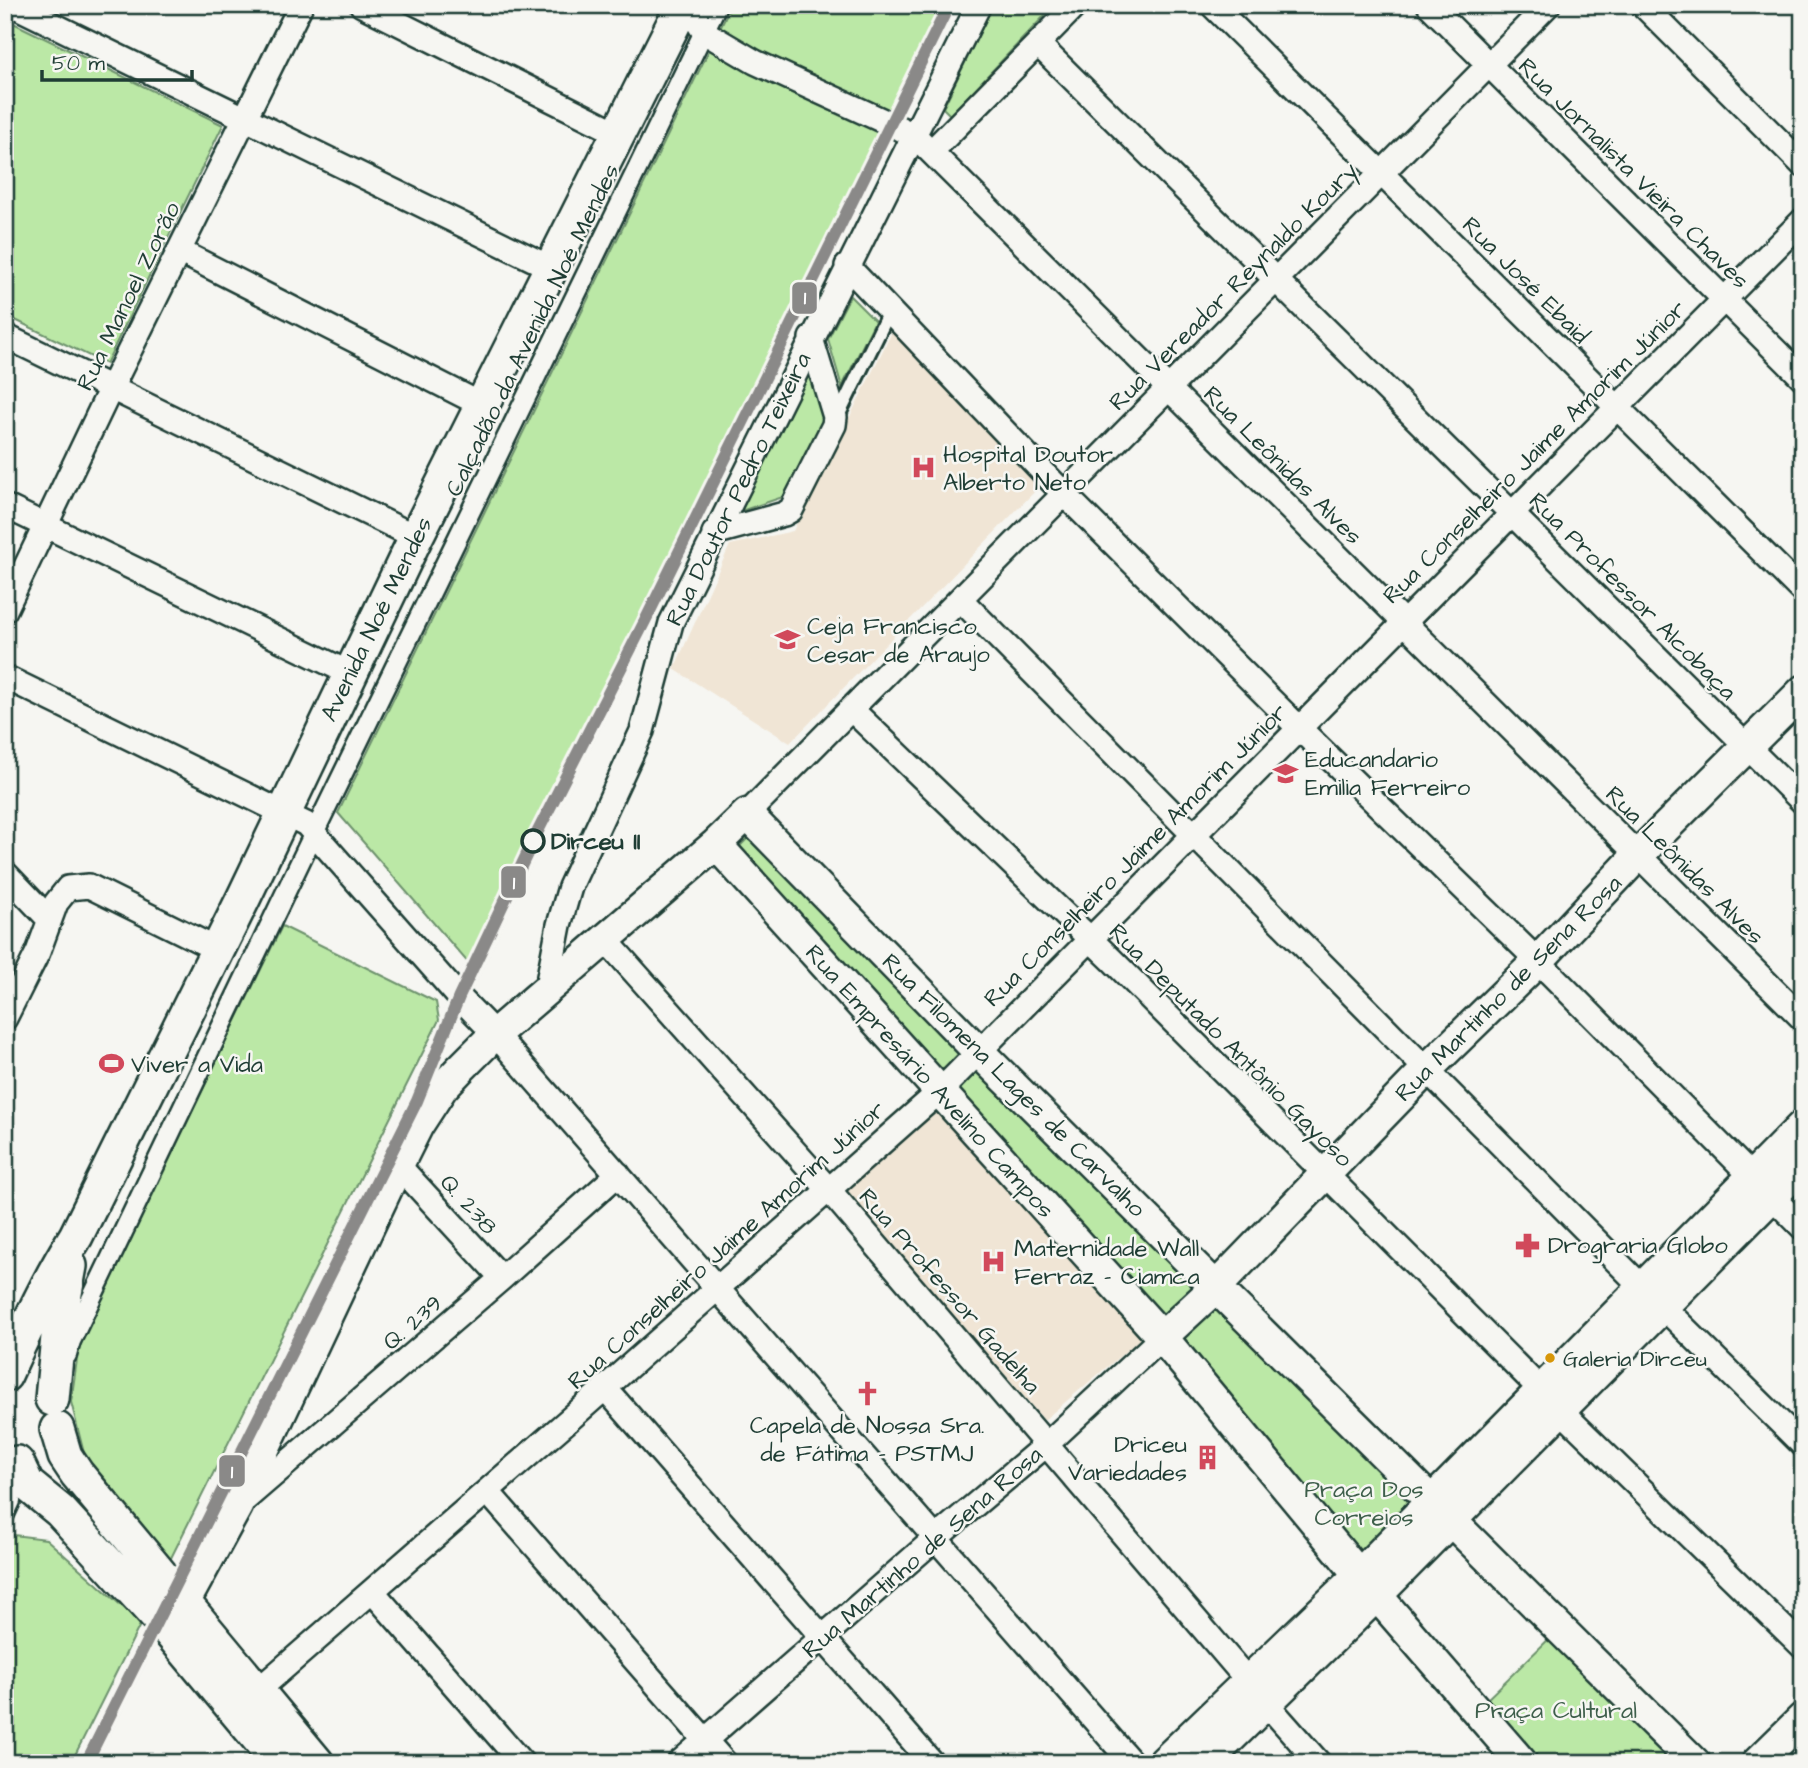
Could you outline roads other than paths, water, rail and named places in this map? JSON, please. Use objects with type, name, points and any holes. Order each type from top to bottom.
[{"type":"main road","name":"Avenida Noé Mendes","points":[[5,1377],[45,1290],[76,1236],[218,950],[416,537],[685,5]]},
{"type":"main road","points":[[1164,1763],[1257,1692],[1368,1585],[1762,1187],[1803,1127]]},
{"type":"main road","points":[[1762,1187],[1803,1163]]},
{"type":"main road","name":"Avenida Noé Mendes","points":[[55,1414],[62,1302],[76,1236]]},
{"type":"main road","points":[[5,1377],[31,1380],[44,1388],[55,1414],[65,1456],[72,1468],[279,1763]]},
{"type":"main road","points":[[11,1462],[30,1460],[42,1453],[51,1443],[55,1414]]},
{"type":"main road","points":[[11,1462],[27,1484],[60,1511],[256,1692],[317,1763]]},
{"type":"main road","points":[[1203,1763],[1257,1692]]},
{"type":"street","points":[[13,5],[551,268]]},
{"type":"street","name":"Rua Manoel Zorão","points":[[5,610],[111,388],[301,5]]},
{"type":"street","points":[[362,5],[620,134]]},
{"type":"street","name":"Rua Leônidas Alves","points":[[685,5],[704,32],[755,62],[914,135],[1803,1019]]},
{"type":"street","name":"Calçadão da Avenida Noé Mendes","points":[[55,1414],[72,1341],[314,833],[717,5]]},
{"type":"street","name":"Rua Doutor Pedro Teixeira","points":[[546,992],[559,925],[570,887],[642,731],[670,623],[979,5]]},
{"type":"street","points":[[931,152],[1076,5]]},
{"type":"street","name":"Rua José Ebaid","points":[[1212,5],[1803,592]]},
{"type":"street","name":"Rua Jornalista Vieira Chaves","points":[[1429,5],[1803,378]]},
{"type":"street","name":"Rua Vereador Reynaldo Koury","points":[[747,814],[1548,5]]},
{"type":"street","points":[[1643,5],[1803,165]]},
{"type":"street","name":"Rua Professor Alcobaça","points":[[1038,44],[1803,802]]},
{"type":"street","name":"Rua Conselheiro Jaime Amorim Júnior","points":[[256,1692],[939,1092],[1803,220]]},
{"type":"street","points":[[179,251],[482,405]]},
{"type":"street","points":[[847,266],[1064,494],[1538,961],[1803,1228]]},
{"type":"street","points":[[5,336],[416,537]]},
{"type":"street","points":[[714,533],[791,510],[834,425],[835,409],[811,338]]},
{"type":"street","points":[[5,506],[349,673]]},
{"type":"street","points":[[960,599],[1652,1297],[1803,1445]]},
{"type":"street","points":[[5,677],[306,824],[458,997],[495,1034],[1132,1763]]},
{"type":"street","name":"Rua Martinho de Sena Rosa","points":[[679,1763],[1047,1444],[1217,1286],[1427,1069],[1538,961],[1638,855],[1803,691]]},
{"type":"street","name":"Rua Deputado Antônio Gayoso","points":[[851,709],[1089,939],[1550,1400],[1803,1647]]},
{"type":"street","points":[[174,1616],[237,1506],[398,1165],[418,1125],[442,1088],[495,1034],[716,844],[747,814]]},
{"type":"street","name":"Rua Filomena Lages de Carvalho","points":[[747,814],[978,1051],[1695,1763]]},
{"type":"street","name":"Rua Empresário Avelino Campos","points":[[716,844],[1162,1337],[1368,1585],[1522,1763]]},
{"type":"street","points":[[5,873],[49,919]]},
{"type":"street","points":[[5,1018],[38,952],[56,903],[68,888],[89,886],[218,950]]},
{"type":"street","name":"Rua Professor Gadelha","points":[[605,939],[829,1190],[1320,1763]]},
{"type":"street","name":"Q. 238","points":[[398,1165],[502,1278]]},
{"type":"street","name":"Q. 239","points":[[237,1506],[502,1278],[618,1174]]},
{"type":"street","points":[[604,1388],[932,1763]]},
{"type":"street","points":[[487,1491],[725,1763]]},
{"type":"street","points":[[373,1592],[522,1763]]},
{"type":"street","points":[[1758,1763],[1803,1718]]},
{"type":"lane","points":[[834,425],[890,310]]},
{"type":"place","name":"Hospital Doutor Alberto Neto","points":[[923,468]]},
{"type":"place","name":"Ceja Francisco Cesar de Araujo","points":[[787,640]]},
{"type":"place","name":"Educandario Emilia Ferreiro","points":[[1285,773]]},
{"type":"place","name":"Dirceu II","points":[[533,841]]},
{"type":"place","name":"Viver a Vida","points":[[111,1064]]},
{"type":"place","name":"Drograria Globo","points":[[1528,1245]]},
{"type":"place","name":"Maternidade Wall Ferraz - Ciamca","points":[[994,1262]]},
{"type":"place","name":"Galeria Dirceu","points":[[1550,1358]]},
{"type":"place","name":"Capela de Nossa Sra. de Fátima - PSTMJ","points":[[867,1394]]},
{"type":"place","name":"Driceu Variedades","points":[[1207,1458]]},
{"type":"park label","name":"Praça Dos Correios","points":[[1364,1503]]},
{"type":"park label","name":"Praça Cultural","points":[[1556,1710]]}]
